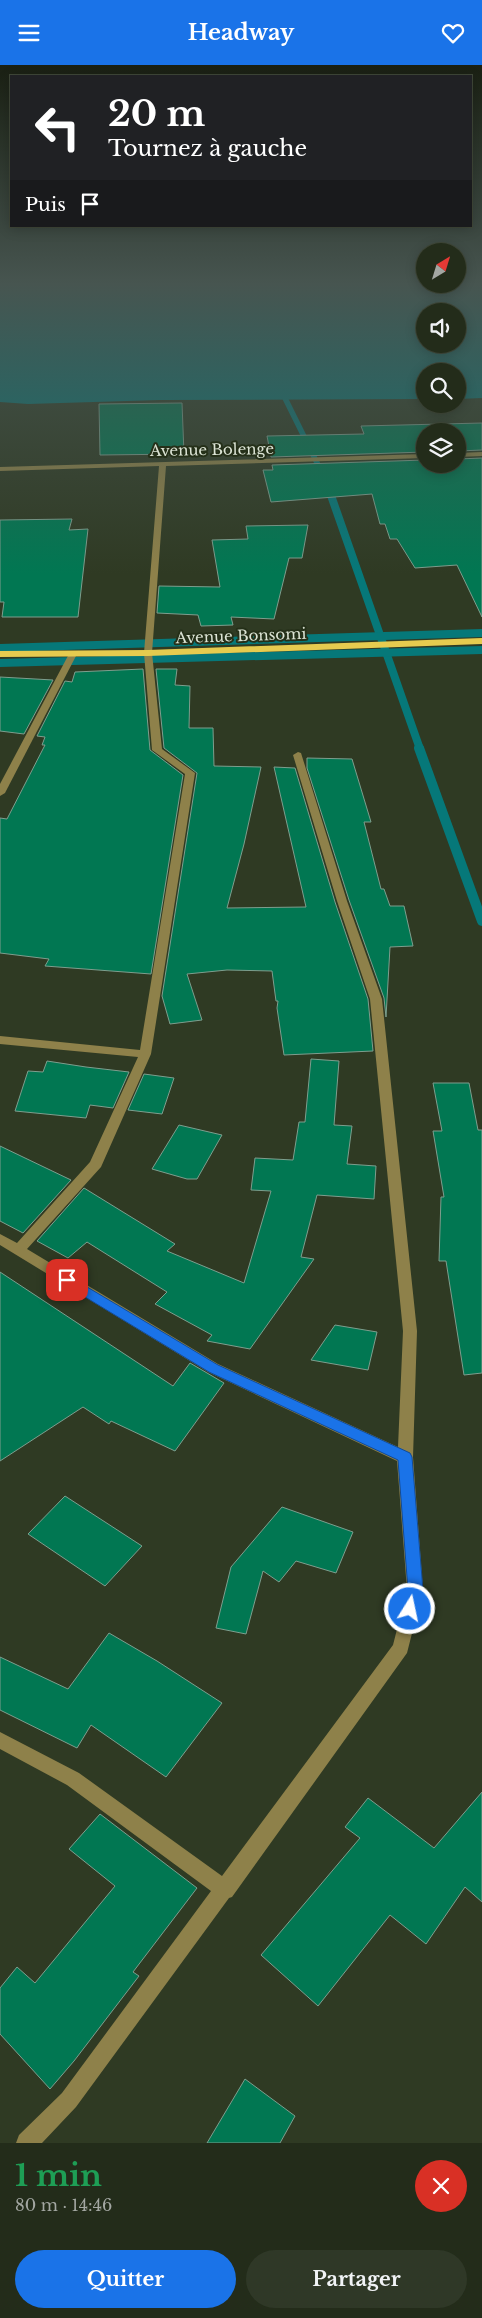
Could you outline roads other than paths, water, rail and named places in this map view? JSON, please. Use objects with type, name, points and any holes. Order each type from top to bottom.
[{"type":"main road","name":"Avenue Bonsomi","points":[[0,654],[148,653],[482,641]]},
{"type":"street","points":[[466,455],[482,454]]},
{"type":"street","name":"Avenue Bolenge","points":[[0,469],[290,462],[416,456]]},
{"type":"street","points":[[18,1250],[96,1164],[145,1054],[190,773],[157,750],[148,653],[163,464]]},
{"type":"street","points":[[0,793],[73,654]]},
{"type":"street","points":[[27,2143],[69,2100],[401,1648],[415,1590],[405,1457],[410,1331],[376,999],[342,901],[298,755]]},
{"type":"street","points":[[0,1040],[145,1054]]},
{"type":"street","points":[[0,1239],[214,1368],[405,1457]]},
{"type":"street","points":[[0,1739],[72,1779],[225,1890]]},
{"type":"water","points":[[0,380],[416,380],[416,399],[160,400],[28,404],[0,402]]},
{"type":"water","points":[[466,380],[482,380],[482,398],[466,399]]},
{"type":"waterway","points":[[280,388],[328,485]]},
{"type":"waterway","points":[[327,484],[380,636]]},
{"type":"waterway","points":[[380,636],[482,633]]},
{"type":"waterway","points":[[0,648],[380,636]]},
{"type":"waterway","points":[[380,636],[386,653]]},
{"type":"waterway","points":[[386,653],[482,650]]},
{"type":"waterway","points":[[0,663],[386,653]]},
{"type":"waterway","points":[[386,653],[420,749]]},
{"type":"waterway","points":[[419,748],[482,921]]}]
